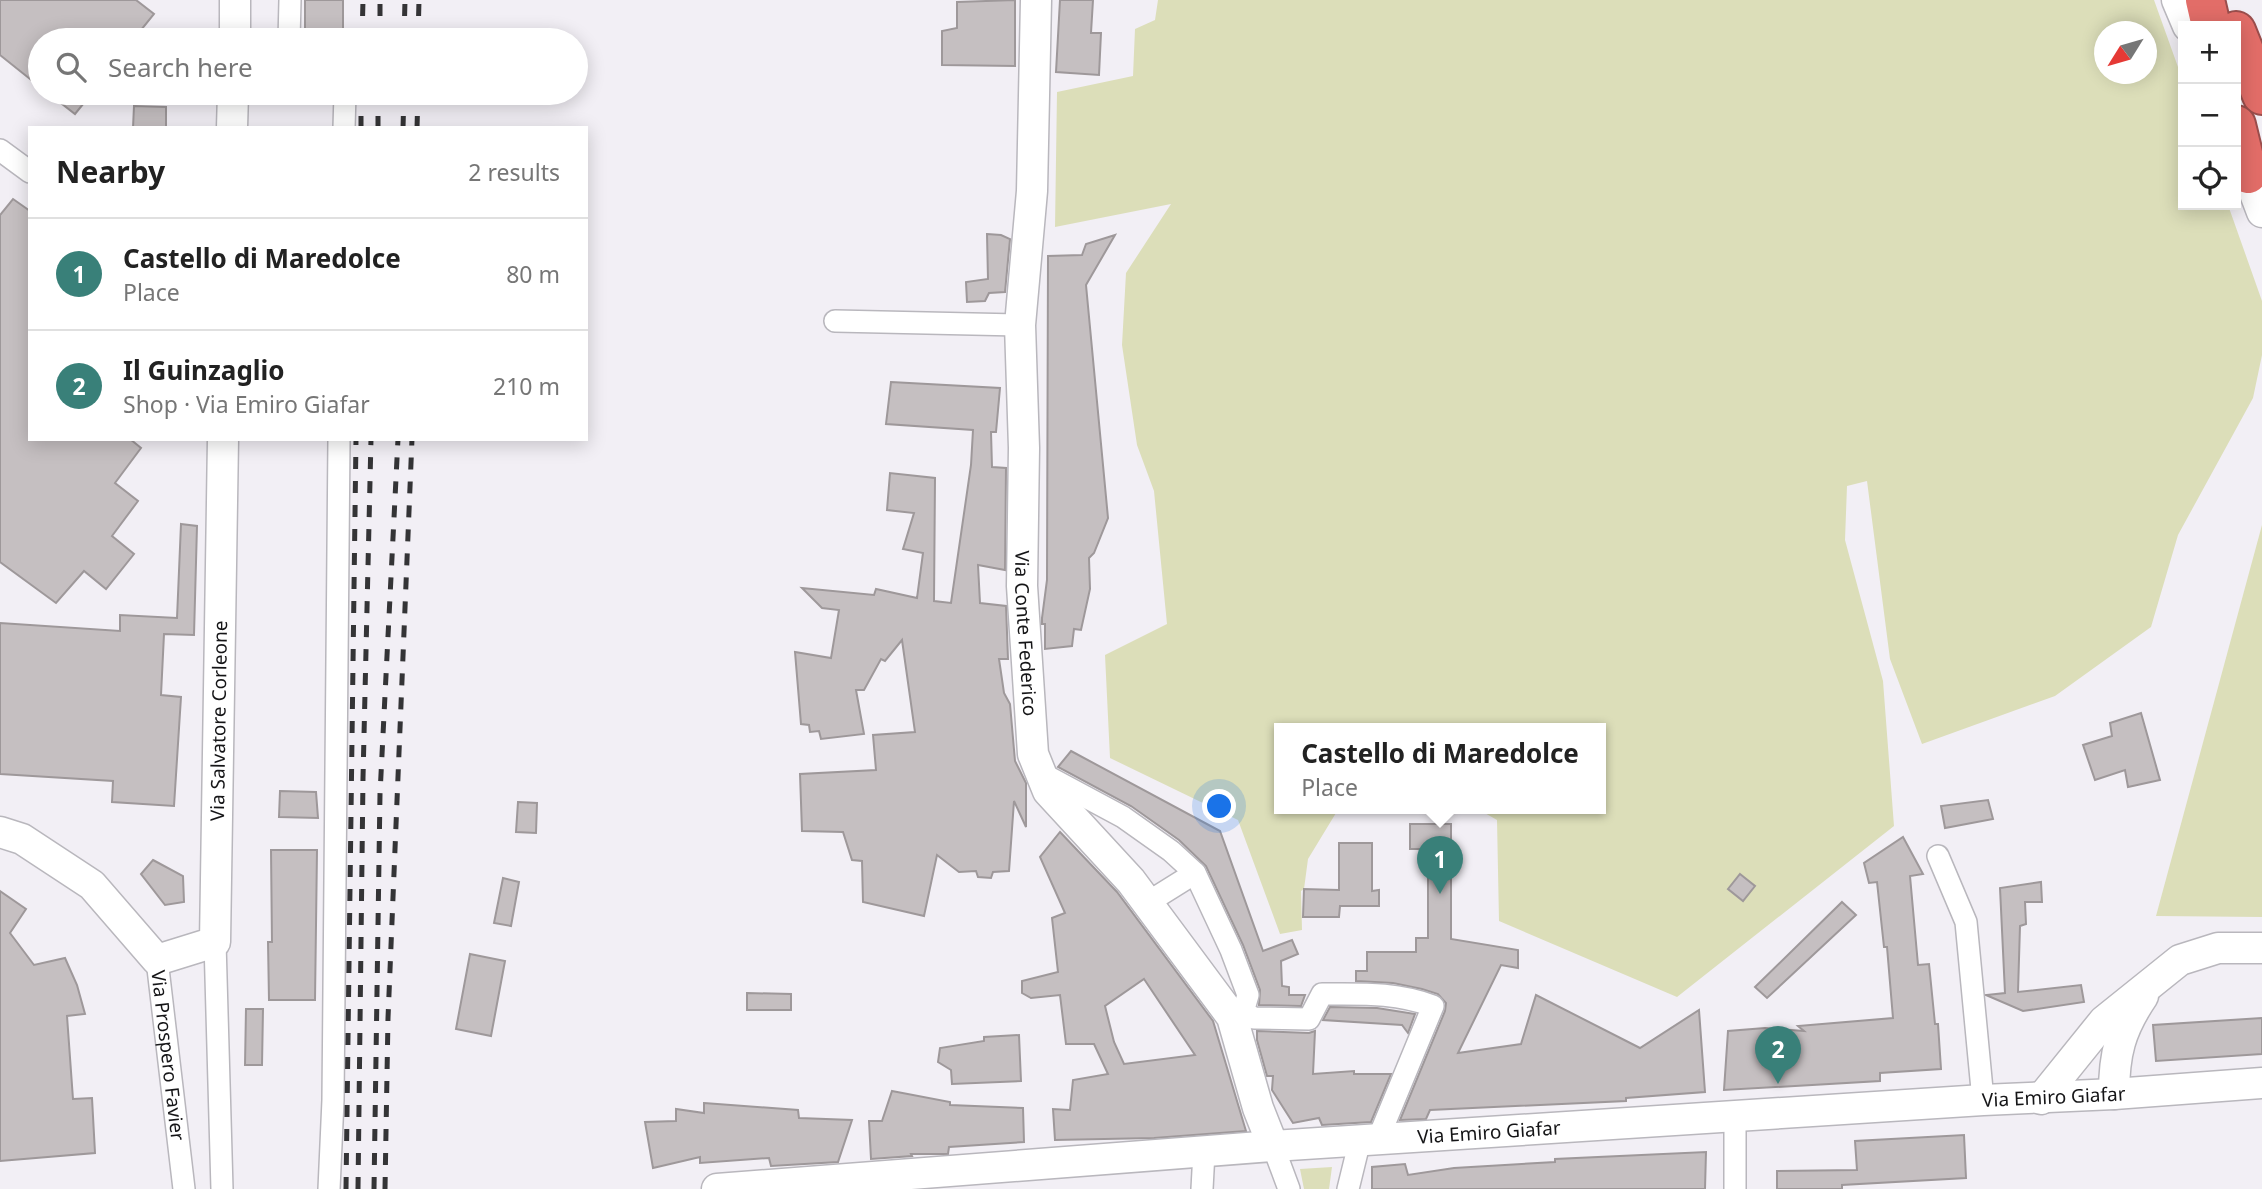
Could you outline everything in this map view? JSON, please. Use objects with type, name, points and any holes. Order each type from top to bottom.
[{"type":"highway","points":[[2205,0],[2210,21]]},
{"type":"highway","points":[[2223,0],[2232,21]]},
{"type":"highway","points":[[2241,43],[2262,95]]},
{"type":"street","points":[[235,0],[235,28]]},
{"type":"street","points":[[289,28],[290,0]]},
{"type":"street","name":"Via Conte Federico","points":[[1036,0],[1032,191],[1020,325],[1024,448],[1022,586],[1033,754],[1048,791],[1131,881],[1232,1017],[1240,1022],[1258,1108],[1289,1189]]},
{"type":"street","points":[[2177,0],[2186,21]]},
{"type":"street","points":[[232,126],[233,105]]},
{"type":"street","points":[[344,126],[345,105]]},
{"type":"street","points":[[0,150],[28,171]]},
{"type":"street","points":[[2242,159],[2262,212]]},
{"type":"street","points":[[835,321],[1020,325]]},
{"type":"street","name":"Via Salvatore Corleone","points":[[215,942],[223,441]]},
{"type":"street","points":[[328,1189],[333,1075],[339,441]]},
{"type":"street","points":[[1041,773],[1123,817],[1171,850],[1195,873],[1231,950],[1248,995],[1240,1022]]},
{"type":"street","name":"Via Prospero Favier","points":[[0,832],[22,839],[92,885],[157,960],[184,1189]]},
{"type":"street","points":[[1938,856],[1966,922],[1983,1100]]},
{"type":"street","points":[[1147,903],[1195,873]]},
{"type":"street","points":[[157,960],[215,942],[222,1189]]},
{"type":"street","points":[[2041,1098],[2104,1021],[2180,960],[2218,948],[2262,948]]},
{"type":"street","points":[[2115,1094],[2114,1064],[2127,1020],[2151,983]]},
{"type":"street","points":[[1240,1022],[1254,1018],[1309,1019],[1322,994],[1408,997],[1433,1006],[1348,1189]]},
{"type":"street","name":"Via Emiro Giafar","points":[[717,1189],[840,1185],[1273,1146],[2262,1083]]},
{"type":"street","points":[[1735,1116],[1735,1189]]},
{"type":"street","points":[[1202,1189],[1203,1152]]},
{"type":"green space","points":[[1158,0],[2154,0],[2178,67],[2178,210],[2230,210],[2262,301],[2262,355],[2253,398],[2178,535],[2151,627],[2055,696],[1922,744],[1890,659],[1867,481],[1847,486],[1845,540],[1883,681],[1894,826],[1677,997],[1499,921],[1497,820],[1486,814],[1606,814],[1606,723],[1274,723],[1274,814],[1335,814],[1308,859],[1304,889],[1301,891],[1302,930],[1280,934],[1238,820],[1110,758],[1105,655],[1167,624],[1154,491],[1137,445],[1122,345],[1126,273],[1171,204],[1055,227],[1057,92],[1133,76],[1135,29],[1155,20]]},
{"type":"green space","points":[[2262,525],[2262,917],[2156,916]]},
{"type":"green space","points":[[1332,1167],[1329,1189],[1304,1189],[1300,1169]]},
{"type":"building","points":[[0,0],[136,0],[154,14],[143,28],[28,28],[28,77],[0,55]]},
{"type":"building","points":[[305,0],[343,0],[343,28],[305,28]]},
{"type":"building","points":[[1015,0],[1015,66],[942,65],[942,31],[957,28],[957,2]]},
{"type":"building","points":[[1060,0],[1093,0],[1091,33],[1101,33],[1099,75],[1056,72]]},
{"type":"building","points":[[63,105],[82,105],[75,114]]},
{"type":"building","points":[[134,106],[166,107],[166,126],[133,126]]},
{"type":"building","points":[[13,199],[28,210],[28,441],[132,441],[141,448],[115,483],[138,501],[112,536],[134,554],[106,589],[84,571],[56,603],[0,562],[0,215]]},
{"type":"building","points":[[987,234],[1010,239],[1005,292],[989,293],[985,301],[967,302],[966,282],[988,279]]},
{"type":"building","points":[[1115,235],[1086,285],[1108,518],[1094,553],[1089,558],[1090,589],[1081,630],[1074,629],[1072,646],[1045,649],[1045,624],[1042,624],[1042,618],[1047,580],[1048,256],[1082,255],[1086,244]]},
{"type":"building","points":[[891,382],[1000,388],[996,432],[991,432],[992,467],[1006,468],[1005,570],[978,565],[980,603],[1006,606],[1008,659],[999,659],[1004,693],[1010,704],[1015,761],[1026,783],[1026,827],[1014,801],[1009,871],[993,872],[991,878],[978,877],[976,871],[959,872],[937,855],[924,916],[863,902],[862,861],[852,860],[843,832],[802,831],[800,774],[876,770],[873,735],[915,732],[902,640],[885,661],[881,659],[864,690],[856,690],[864,734],[821,739],[819,731],[810,732],[809,725],[801,724],[795,652],[831,658],[839,610],[822,608],[802,588],[874,595],[876,589],[917,598],[923,553],[903,549],[914,513],[887,510],[890,473],[935,478],[934,601],[951,603],[971,465],[973,430],[886,424]]},
{"type":"building","points":[[181,524],[197,526],[194,635],[164,634],[161,695],[181,697],[174,806],[112,802],[113,781],[0,774],[0,623],[120,631],[120,615],[177,618]]},
{"type":"building","points":[[2141,713],[2160,780],[2128,787],[2125,770],[2095,780],[2083,745],[2112,736],[2110,723]]},
{"type":"building","points":[[1071,751],[1220,831],[1263,951],[1292,940],[1298,954],[1281,961],[1282,986],[1289,987],[1289,995],[1305,995],[1301,1006],[1259,1005],[1260,990],[1243,945],[1206,866],[1179,840],[1131,806],[1058,767]]},
{"type":"building","points":[[280,791],[316,792],[318,818],[279,817]]},
{"type":"building","points":[[1988,800],[1993,819],[1945,828],[1941,806]]},
{"type":"building","points":[[518,802],[537,803],[536,833],[516,832]]},
{"type":"building","points":[[1410,824],[1451,824],[1451,939],[1518,950],[1518,968],[1501,965],[1458,1053],[1521,1044],[1536,995],[1640,1048],[1699,1010],[1705,1092],[1626,1098],[1626,1101],[1430,1110],[1426,1119],[1400,1120],[1446,1003],[1438,994],[1422,989],[1393,983],[1356,981],[1356,971],[1367,971],[1367,952],[1416,952],[1416,938],[1428,938],[1428,849],[1410,849]]},
{"type":"building","points":[[1060,832],[1117,892],[1213,1021],[1246,1131],[1154,1138],[1055,1140],[1053,1109],[1070,1110],[1073,1080],[1108,1074],[1094,1044],[1066,1044],[1060,995],[1031,998],[1022,993],[1022,981],[1058,972],[1052,918],[1065,913],[1040,857]],"holes":[[[1144,979],[1195,1055],[1124,1064],[1114,1042],[1105,1006]]]},
{"type":"building","points":[[1903,837],[1923,874],[1910,876],[1918,965],[1929,964],[1935,1024],[1938,1024],[1941,1069],[1880,1073],[1880,1081],[1724,1090],[1728,1031],[1765,1028],[1804,1031],[1798,1026],[1893,1018],[1887,947],[1884,947],[1877,882],[1869,883],[1864,863]]},
{"type":"building","points":[[1339,843],[1372,843],[1372,891],[1379,890],[1379,906],[1340,906],[1339,917],[1303,917],[1304,889],[1339,890]]},
{"type":"building","points":[[271,850],[317,850],[315,1000],[269,1000],[268,942],[272,942]]},
{"type":"building","points":[[153,860],[183,876],[184,902],[165,905],[141,874]]},
{"type":"building","points":[[1740,874],[1755,886],[1743,901],[1728,889]]},
{"type":"building","points":[[503,878],[519,882],[511,926],[494,923]]},
{"type":"building","points":[[2041,882],[2042,902],[2025,902],[2026,924],[2020,926],[2018,992],[2081,985],[2084,1002],[2023,1011],[1986,995],[2005,993],[2000,888]]},
{"type":"building","points":[[0,891],[26,909],[10,933],[34,965],[65,958],[77,985],[85,1014],[67,1016],[73,1099],[92,1098],[95,1153],[0,1161]]},
{"type":"building","points":[[1842,902],[1856,915],[1767,998],[1755,987]]},
{"type":"building","points":[[470,954],[505,961],[491,1036],[456,1029]]},
{"type":"building","points":[[747,993],[791,994],[791,1010],[747,1010]]},
{"type":"building","points":[[1330,1007],[1377,1008],[1415,1014],[1408,1033],[1402,1025],[1323,1020]]},
{"type":"building","points":[[246,1009],[263,1009],[262,1065],[245,1065]]},
{"type":"building","points":[[2262,1018],[2262,1054],[2156,1061],[2153,1025]]},
{"type":"building","points":[[1257,1031],[1315,1031],[1313,1074],[1354,1071],[1354,1074],[1391,1074],[1371,1122],[1322,1125],[1319,1118],[1293,1123],[1272,1090],[1273,1076],[1267,1076]]},
{"type":"building","points":[[1019,1035],[1021,1081],[952,1084],[951,1070],[938,1062],[940,1048],[984,1041],[984,1037]]},
{"type":"building","points":[[892,1091],[950,1102],[950,1105],[1023,1108],[1024,1142],[949,1147],[948,1154],[911,1154],[912,1156],[871,1159],[869,1121],[882,1121]]},
{"type":"building","points":[[704,1103],[798,1110],[799,1118],[852,1120],[838,1162],[771,1166],[769,1158],[700,1163],[700,1157],[653,1168],[645,1122],[676,1121],[676,1109],[704,1113]]},
{"type":"building","points":[[1964,1135],[1966,1178],[1842,1185],[1842,1189],[1777,1189],[1777,1171],[1857,1170],[1855,1141]]},
{"type":"building","points":[[1706,1152],[1705,1189],[1372,1189],[1372,1167],[1405,1164],[1408,1175],[1454,1168],[1555,1162],[1555,1159]]},
{"type":"railway","points":[[362,28],[363,0]]},
{"type":"railway","points":[[380,0],[380,28]]},
{"type":"railway","points":[[404,28],[405,0]]},
{"type":"railway","points":[[418,28],[419,0]]},
{"type":"railway","points":[[361,105],[361,126]]},
{"type":"railway","points":[[378,105],[378,126]]},
{"type":"railway","points":[[403,126],[404,105]]},
{"type":"railway","points":[[417,126],[418,105]]},
{"type":"railway","points":[[346,1189],[356,441]]},
{"type":"railway","points":[[358,1189],[363,778],[371,441]]},
{"type":"railway","points":[[374,1189],[380,794],[398,441]]},
{"type":"railway","points":[[385,1189],[388,1018],[412,441]]},
{"type":"place","name":"Castello di Maredolce","points":[[1440,894]]},
{"type":"place","name":"Il Guinzaglio","points":[[1778,1084]]}]
